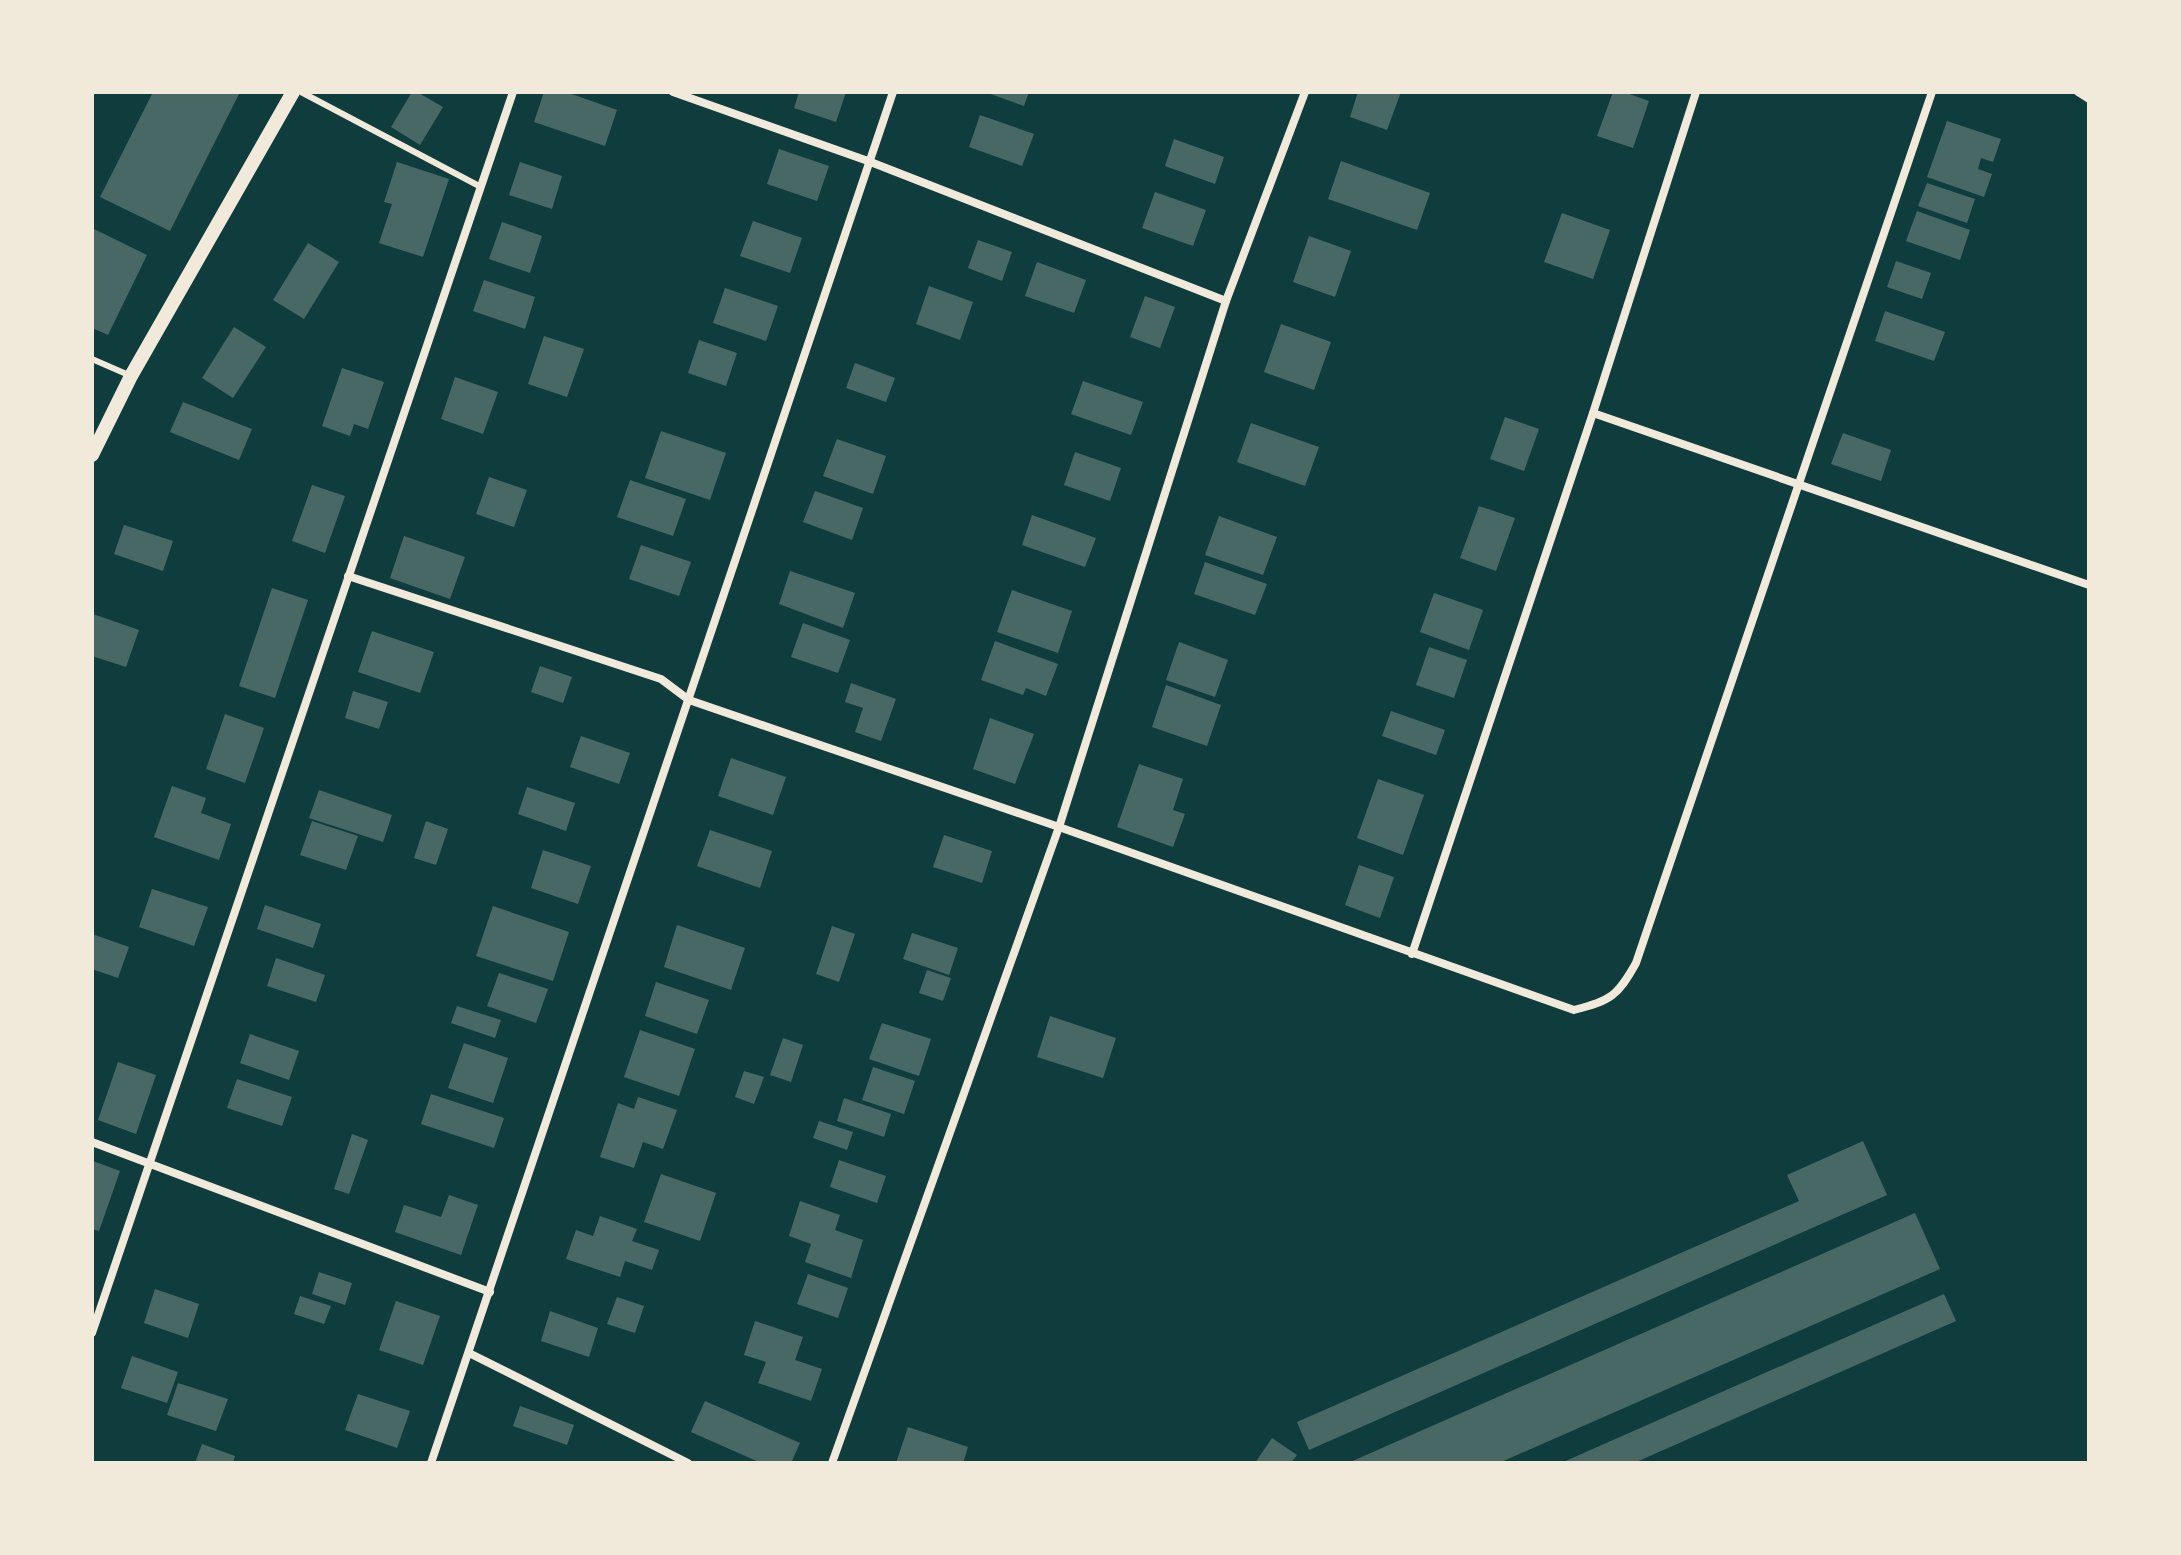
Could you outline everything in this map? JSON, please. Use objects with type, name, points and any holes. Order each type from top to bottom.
[{"type":"street","points":[[92,455],[131,376],[293,92]]},
{"type":"street","points":[[92,1332],[513,92]]},
{"type":"street","points":[[673,92],[868,161],[1226,301]]},
{"type":"street","points":[[431,1463],[893,92]]},
{"type":"street","points":[[832,1463],[1059,827],[1226,301],[1305,92]]},
{"type":"street","points":[[1412,954],[1593,413],[1696,92]]},
{"type":"street","points":[[348,576],[661,679],[689,700],[1059,827],[1574,1010],[1606,1001],[1624,985],[1636,963],[1932,92]]},
{"type":"street","points":[[2078,92],[2089,99]]},
{"type":"street","points":[[1593,413],[2089,585]]},
{"type":"street","points":[[92,1142],[490,1292]]},
{"type":"street","points":[[469,1353],[688,1463]]},
{"type":"lane","points":[[301,92],[481,187]]},
{"type":"lane","points":[[92,359],[131,376]]},
{"type":"building","points":[[153,92],[240,92],[170,231],[100,197]]},
{"type":"building","points":[[412,92],[443,107],[420,145],[391,127]]},
{"type":"building","points":[[544,92],[566,92],[617,110],[605,146],[534,122]]},
{"type":"building","points":[[799,92],[846,92],[836,122],[794,108]]},
{"type":"building","points":[[985,92],[1029,92],[1024,106]]},
{"type":"building","points":[[1358,92],[1401,92],[1387,130],[1350,117]]},
{"type":"building","points":[[1613,92],[1624,92],[1649,101],[1633,148],[1597,136]]},
{"type":"building","points":[[980,115],[1034,134],[1022,166],[969,147]]},
{"type":"building","points":[[1947,121],[2001,139],[1993,162],[1981,158],[1978,169],[1992,174],[1984,197],[1927,177]]},
{"type":"building","points":[[1174,139],[1224,157],[1215,184],[1165,166]]},
{"type":"building","points":[[779,149],[829,166],[817,201],[767,184]]},
{"type":"building","points":[[1341,161],[1430,193],[1417,230],[1328,199]]},
{"type":"building","points":[[397,162],[449,179],[423,257],[379,243],[392,204],[384,202]]},
{"type":"building","points":[[520,162],[562,176],[552,209],[509,195]]},
{"type":"building","points":[[1927,183],[1975,199],[1967,223],[1918,206]]},
{"type":"building","points":[[1155,192],[1206,210],[1193,246],[1142,228]]},
{"type":"building","points":[[1917,211],[1970,230],[1960,260],[1906,241]]},
{"type":"building","points":[[1562,213],[1610,230],[1593,279],[1544,262]]},
{"type":"building","points":[[753,221],[802,238],[790,273],[740,256]]},
{"type":"building","points":[[502,222],[542,236],[530,273],[489,259]]},
{"type":"building","points":[[92,228],[147,255],[108,335],[92,328]]},
{"type":"building","points":[[1309,236],[1351,251],[1335,297],[1293,282]]},
{"type":"building","points":[[978,240],[1012,252],[1002,281],[968,268]]},
{"type":"building","points":[[308,243],[339,262],[304,319],[273,300]]},
{"type":"building","points":[[1896,261],[1931,273],[1922,299],[1887,287]]},
{"type":"building","points":[[1037,262],[1086,280],[1074,313],[1025,296]]},
{"type":"building","points":[[484,280],[535,297],[525,329],[473,311]]},
{"type":"building","points":[[929,286],[973,302],[960,340],[916,324]]},
{"type":"building","points":[[725,288],[778,306],[766,341],[713,323]]},
{"type":"building","points":[[1145,296],[1175,307],[1160,348],[1130,337]]},
{"type":"building","points":[[1885,311],[1945,332],[1934,361],[1875,341]]},
{"type":"building","points":[[1281,324],[1331,342],[1314,390],[1264,372]]},
{"type":"building","points":[[234,327],[266,347],[233,398],[202,378]]},
{"type":"building","points":[[544,336],[584,349],[567,397],[528,384]]},
{"type":"building","points":[[699,340],[737,353],[726,386],[688,373]]},
{"type":"building","points":[[855,363],[895,378],[886,402],[846,388]]},
{"type":"building","points":[[342,368],[384,382],[368,429],[354,424],[350,436],[322,426]]},
{"type":"building","points":[[455,377],[498,392],[483,434],[441,419]]},
{"type":"building","points":[[1083,381],[1143,402],[1131,435],[1071,414]]},
{"type":"building","points":[[183,402],[252,429],[239,460],[170,432]]},
{"type":"building","points":[[1505,417],[1539,429],[1524,471],[1490,459]]},
{"type":"building","points":[[1251,423],[1319,447],[1305,486],[1237,462]]},
{"type":"building","points":[[661,431],[726,453],[710,500],[645,478]]},
{"type":"building","points":[[1843,433],[1891,450],[1881,481],[1831,464]]},
{"type":"building","points":[[837,439],[886,456],[873,494],[823,476]]},
{"type":"building","points":[[1075,452],[1121,468],[1110,501],[1064,485]]},
{"type":"building","points":[[489,477],[527,490],[514,527],[476,514]]},
{"type":"building","points":[[630,480],[686,499],[673,536],[617,517]]},
{"type":"building","points":[[312,485],[345,496],[325,553],[292,541]]},
{"type":"building","points":[[815,491],[863,508],[852,540],[803,522]]},
{"type":"building","points":[[1479,506],[1515,518],[1496,571],[1460,558]]},
{"type":"building","points":[[1032,515],[1096,538],[1085,567],[1022,545]]},
{"type":"building","points":[[1219,516],[1277,537],[1263,575],[1205,555]]},
{"type":"building","points":[[124,525],[173,541],[163,571],[114,554]]},
{"type":"building","points":[[404,536],[465,557],[450,599],[390,578]]},
{"type":"building","points":[[641,545],[691,562],[679,596],[629,579]]},
{"type":"building","points":[[1205,562],[1267,584],[1255,615],[1194,594]]},
{"type":"building","points":[[790,571],[855,593],[843,628],[779,604]]},
{"type":"building","points":[[272,588],[308,600],[275,698],[239,686]]},
{"type":"building","points":[[1012,590],[1072,611],[1058,653],[997,632]]},
{"type":"building","points":[[1434,593],[1483,610],[1469,650],[1420,632]]},
{"type":"building","points":[[93,614],[139,630],[126,667],[92,656]]},
{"type":"building","points":[[803,623],[850,640],[838,673],[791,657]]},
{"type":"building","points":[[372,631],[434,652],[420,693],[358,672]]},
{"type":"building","points":[[995,641],[1058,664],[1046,696],[1026,688],[1023,695],[981,680]]},
{"type":"building","points":[[1179,642],[1228,660],[1215,697],[1166,680]]},
{"type":"building","points":[[1429,647],[1467,660],[1454,698],[1416,685]]},
{"type":"building","points":[[540,666],[572,677],[563,703],[531,692]]},
{"type":"building","points":[[851,683],[896,699],[881,741],[855,732],[863,708],[845,702]]},
{"type":"building","points":[[1166,685],[1221,705],[1207,746],[1152,727]]},
{"type":"building","points":[[353,691],[388,702],[379,729],[345,718]]},
{"type":"building","points":[[1391,711],[1445,730],[1436,755],[1382,736]]},
{"type":"building","points":[[225,714],[264,728],[245,783],[206,769]]},
{"type":"building","points":[[990,718],[1034,734],[1015,784],[973,769]]},
{"type":"building","points":[[581,736],[630,753],[619,784],[570,767]]},
{"type":"building","points":[[731,758],[786,777],[773,815],[718,796]]},
{"type":"building","points":[[1139,764],[1183,779],[1173,810],[1185,814],[1173,847],[1117,827]]},
{"type":"building","points":[[1378,779],[1424,795],[1403,855],[1357,838]]},
{"type":"building","points":[[172,786],[206,798],[201,813],[231,824],[219,860],[154,837]]},
{"type":"building","points":[[527,787],[575,803],[566,831],[518,814]]},
{"type":"building","points":[[319,790],[392,815],[383,842],[309,818]]},
{"type":"building","points":[[312,821],[358,836],[346,870],[300,855]]},
{"type":"building","points":[[426,821],[448,829],[436,865],[414,858]]},
{"type":"building","points":[[710,830],[772,851],[760,888],[697,866]]},
{"type":"building","points":[[944,835],[992,851],[982,883],[933,867]]},
{"type":"building","points":[[543,850],[591,866],[578,904],[531,888]]},
{"type":"building","points":[[1359,865],[1394,877],[1380,918],[1345,905]]},
{"type":"building","points":[[152,889],[208,907],[194,946],[139,927]]},
{"type":"building","points":[[265,905],[321,924],[313,948],[257,929]]},
{"type":"building","points":[[493,906],[569,932],[553,981],[476,956]]},
{"type":"building","points":[[677,925],[745,948],[731,990],[664,967]]},
{"type":"building","points":[[832,926],[855,934],[839,982],[816,974]]},
{"type":"building","points":[[912,933],[958,948],[949,975],[903,959]]},
{"type":"building","points":[[92,934],[129,947],[118,978],[92,969]]},
{"type":"building","points":[[276,958],[325,975],[316,1002],[267,986]]},
{"type":"building","points":[[927,970],[951,978],[943,1001],[919,993]]},
{"type":"building","points":[[499,973],[548,989],[536,1023],[487,1006]]},
{"type":"building","points":[[656,982],[709,1000],[697,1034],[645,1016]]},
{"type":"building","points":[[457,1006],[501,1020],[495,1038],[451,1023]]},
{"type":"building","points":[[1050,1016],[1116,1038],[1103,1078],[1037,1057]]},
{"type":"building","points":[[882,1023],[931,1039],[919,1076],[869,1059]]},
{"type":"building","points":[[640,1030],[695,1049],[679,1096],[624,1077]]},
{"type":"building","points":[[250,1034],[299,1051],[289,1080],[240,1063]]},
{"type":"building","points":[[783,1038],[803,1045],[791,1082],[770,1075]]},
{"type":"building","points":[[464,1043],[508,1058],[493,1103],[448,1088]]},
{"type":"building","points":[[118,1062],[156,1075],[136,1134],[98,1120]]},
{"type":"building","points":[[873,1067],[915,1081],[904,1114],[862,1100]]},
{"type":"building","points":[[744,1071],[764,1077],[754,1104],[735,1097]]},
{"type":"building","points":[[237,1079],[292,1097],[282,1126],[227,1108]]},
{"type":"building","points":[[431,1094],[504,1118],[494,1148],[421,1124]]},
{"type":"building","points":[[638,1097],[677,1110],[663,1149],[643,1142],[634,1168],[600,1157],[618,1103],[634,1109]]},
{"type":"building","points":[[844,1098],[891,1114],[884,1137],[837,1121]]},
{"type":"building","points":[[819,1121],[853,1132],[847,1150],[813,1138]]},
{"type":"building","points":[[352,1134],[368,1140],[349,1194],[334,1189]]},
{"type":"building","points":[[1863,1141],[1887,1195],[1309,1450],[1297,1422],[1799,1201],[1787,1175]]},
{"type":"building","points":[[839,1160],[886,1176],[877,1203],[830,1187]]},
{"type":"building","points":[[93,1161],[120,1171],[99,1231],[92,1229]]},
{"type":"building","points":[[661,1174],[716,1193],[700,1241],[644,1222]]},
{"type":"building","points":[[449,1195],[478,1205],[461,1255],[395,1232],[404,1205],[441,1217]]},
{"type":"building","points":[[800,1201],[840,1215],[835,1230],[863,1240],[851,1278],[805,1262],[811,1244],[789,1236]]},
{"type":"building","points":[[1915,1213],[1940,1269],[1499,1463],[1348,1463]]},
{"type":"building","points":[[600,1216],[637,1229],[632,1241],[659,1250],[652,1270],[625,1261],[620,1277],[566,1259],[576,1230],[593,1236]]},
{"type":"building","points":[[319,1272],[352,1283],[345,1305],[312,1294]]},
{"type":"building","points":[[808,1274],[848,1288],[838,1318],[797,1304]]},
{"type":"building","points":[[155,1289],[199,1304],[188,1338],[144,1323]]},
{"type":"building","points":[[1944,1294],[1956,1321],[1634,1463],[1561,1463]]},
{"type":"building","points":[[300,1296],[331,1306],[324,1324],[294,1314]]},
{"type":"building","points":[[617,1297],[644,1306],[635,1333],[607,1324]]},
{"type":"building","points":[[396,1301],[440,1316],[423,1365],[379,1350]]},
{"type":"building","points":[[550,1311],[598,1328],[589,1357],[541,1341]]},
{"type":"building","points":[[755,1321],[803,1337],[795,1360],[822,1369],[811,1401],[758,1383],[766,1362],[744,1355]]},
{"type":"building","points":[[132,1356],[178,1372],[167,1403],[121,1388]]},
{"type":"building","points":[[178,1383],[228,1399],[216,1431],[167,1415]]},
{"type":"building","points":[[358,1394],[410,1411],[397,1448],[345,1430]]},
{"type":"building","points":[[705,1401],[800,1443],[791,1463],[761,1463],[691,1432]]},
{"type":"building","points":[[520,1406],[574,1425],[567,1445],[513,1426]]},
{"type":"building","points":[[908,1427],[968,1447],[963,1463],[896,1463]]},
{"type":"building","points":[[1272,1438],[1297,1455],[1291,1463],[1255,1463]]},
{"type":"building","points":[[202,1444],[235,1456],[233,1463],[195,1463]]}]
